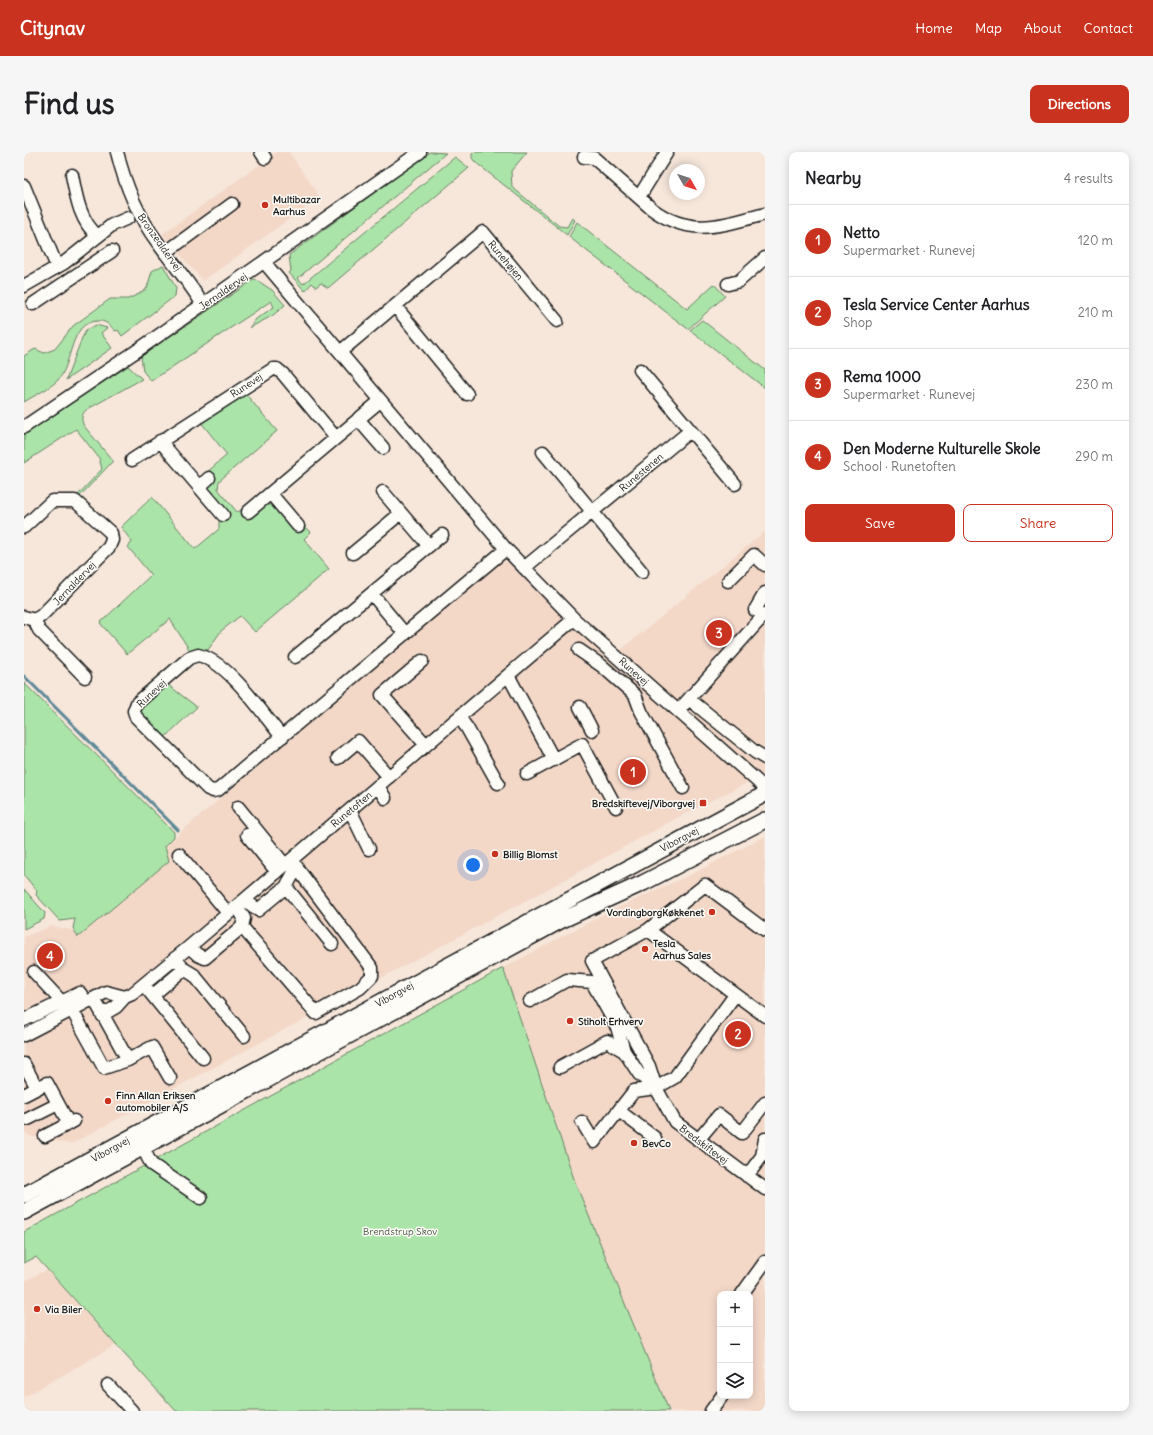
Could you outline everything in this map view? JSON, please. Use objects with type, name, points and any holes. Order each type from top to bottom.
[{"type":"main road","name":"Viborgvej","points":[[24,1196],[765,794]]},
{"type":"main road","name":"Viborgvej","points":[[24,1212],[560,921],[643,883],[765,820]]},
{"type":"street","name":"Bronzealdervej","points":[[117,152],[122,173],[139,215],[203,305]]},
{"type":"street","name":"Jernaldervej","points":[[24,427],[203,305],[420,152]]},
{"type":"street","points":[[639,197],[667,152]]},
{"type":"street","points":[[584,157],[594,158],[663,217],[681,225],[691,227],[709,227],[765,214]]},
{"type":"street","points":[[72,175],[77,200],[89,228],[98,236]]},
{"type":"street","points":[[24,186],[61,265],[73,278]]},
{"type":"street","points":[[165,253],[232,204]]},
{"type":"street","name":"Bronzealdervej","points":[[24,286],[61,265],[112,225],[128,218]]},
{"type":"street","name":"Runehøjen","points":[[340,352],[483,232],[557,321]]},
{"type":"street","points":[[34,304],[112,251]]},
{"type":"street","points":[[728,284],[739,281],[765,258]]},
{"type":"street","name":"Runevej","points":[[264,262],[506,550],[574,619],[679,710],[765,788]]},
{"type":"street","points":[[394,306],[467,394]]},
{"type":"street","name":"Runevej","points":[[132,460],[273,369],[277,369],[284,374],[336,438]]},
{"type":"street","points":[[640,370],[735,484]]},
{"type":"street","points":[[248,512],[380,401]]},
{"type":"street","points":[[358,419],[383,448]]},
{"type":"street","name":"Runestenen","points":[[524,568],[690,431]]},
{"type":"street","points":[[160,441],[223,515]]},
{"type":"street","points":[[543,452],[642,572]]},
{"type":"street","points":[[199,487],[209,478]]},
{"type":"street","points":[[383,492],[429,546]]},
{"type":"street","points":[[271,494],[298,526]]},
{"type":"street","name":"Jernaldervej","points":[[24,527],[52,500],[75,501],[111,533],[112,537],[109,547],[42,616],[29,619],[85,677]]},
{"type":"street","points":[[353,554],[401,513]]},
{"type":"street","points":[[295,657],[442,535]]},
{"type":"street","name":"Runevej","points":[[282,736],[223,667],[210,658],[198,655],[189,658],[137,703],[134,711],[136,717],[208,789],[213,792],[218,790],[506,550]]},
{"type":"street","points":[[728,581],[754,555],[765,566]]},
{"type":"street","points":[[372,594],[405,634]]},
{"type":"street","points":[[679,710],[760,612],[765,594]]},
{"type":"street","name":"Runetoften","points":[[102,1015],[116,1007],[125,997],[132,994],[144,985],[237,906],[288,866],[350,810],[574,619]]},
{"type":"street","points":[[579,650],[602,666],[635,695],[638,704],[683,788]]},
{"type":"street","points":[[422,662],[382,695],[426,745]]},
{"type":"street","points":[[508,675],[554,760]]},
{"type":"street","points":[[638,704],[657,691]]},
{"type":"street","points":[[689,699],[754,752],[765,758]]},
{"type":"street","points":[[580,707],[592,730]]},
{"type":"street","points":[[458,717],[498,783]]},
{"type":"street","points":[[338,758],[358,741],[389,777]]},
{"type":"street","points":[[527,774],[582,744],[616,807]]},
{"type":"street","points":[[378,786],[385,798]]},
{"type":"street","points":[[238,807],[372,968],[372,976],[360,988],[316,1013],[242,927]]},
{"type":"street","points":[[350,810],[369,848]]},
{"type":"street","points":[[247,835],[288,866]]},
{"type":"street","points":[[179,854],[237,906],[244,918],[242,927],[205,958],[198,955],[189,947]]},
{"type":"street","points":[[288,866],[286,887],[332,944]]},
{"type":"street","points":[[656,1088],[649,1066],[592,961],[648,930],[705,885],[765,930]]},
{"type":"street","points":[[237,906],[258,910],[286,887]]},
{"type":"street","points":[[648,930],[765,1016]]},
{"type":"street","points":[[175,958],[184,969],[194,976],[244,1036]]},
{"type":"street","points":[[153,995],[184,969]]},
{"type":"street","points":[[34,972],[62,1002]]},
{"type":"street","points":[[530,1001],[567,980],[592,982],[617,1027],[624,1051],[639,1074],[656,1088]]},
{"type":"street","points":[[144,985],[153,995],[157,1003],[203,1058]]},
{"type":"street","points":[[24,1035],[106,992],[125,997]]},
{"type":"street","points":[[24,1020],[80,993],[90,1001],[102,1015],[128,1060]]},
{"type":"street","points":[[582,1122],[594,1142],[634,1091],[656,1088],[675,1077],[735,995]]},
{"type":"street","points":[[72,1010],[104,1068],[128,1060],[152,1048],[170,1078]]},
{"type":"street","points":[[560,1067],[607,1042],[624,1051]]},
{"type":"street","points":[[25,1068],[37,1088]]},
{"type":"street","points":[[24,1095],[47,1083],[58,1104],[72,1122],[45,1136]]},
{"type":"street","name":"Bredskiftevej","points":[[656,1088],[675,1122],[765,1189]]},
{"type":"street","points":[[698,1140],[719,1115],[742,1133],[765,1103]]},
{"type":"street","points":[[28,1119],[58,1104]]},
{"type":"street","points":[[619,1111],[655,1138]]},
{"type":"street","points":[[747,1176],[762,1156],[765,1139]]},
{"type":"street","points":[[143,1148],[151,1164],[201,1198]]},
{"type":"street","points":[[744,1291],[765,1262]]},
{"type":"street","points":[[108,1385],[132,1411]]},
{"type":"street","points":[[711,1411],[720,1399]]},
{"type":"shaded area","points":[[277,152],[289,152],[320,197],[203,281],[162,234]]},
{"type":"shaded area","points":[[765,531],[765,774],[677,818],[544,891],[71,1144],[29,1136],[24,1131],[24,937],[51,926],[77,931],[184,829],[501,561],[509,562],[554,607],[611,658]]},
{"type":"shaded area","points":[[765,836],[765,1411],[669,1411],[575,1182],[503,968],[604,914],[696,872]]},
{"type":"shaded area","points":[[47,1270],[116,1345],[24,1397],[24,1281]]},
{"type":"green space","points":[[430,152],[446,153],[298,278],[303,284],[455,157],[469,168],[328,288],[321,283],[316,287],[312,283],[305,291],[289,273],[291,271],[289,255]]},
{"type":"green space","points":[[475,152],[527,152],[511,171],[512,187],[559,226],[567,227],[572,218],[575,220],[567,235],[475,162],[472,158],[472,154]]},
{"type":"green space","points":[[577,222],[687,309],[714,284],[725,296],[688,329],[569,237]]},
{"type":"green space","points":[[163,265],[176,288],[175,296],[122,336],[118,330],[115,331],[105,322],[97,321],[88,323],[81,328],[76,336],[63,373],[58,380],[24,402],[24,356],[35,349],[44,353],[55,349],[73,326],[110,299],[128,299],[147,288],[152,271]]},
{"type":"green space","points":[[255,279],[272,290],[285,305],[272,316],[249,328],[256,319],[274,307],[271,301],[151,381],[143,371],[141,356]]},
{"type":"green space","points":[[702,320],[765,370],[765,388],[690,330]]},
{"type":"green space","points":[[96,325],[107,328],[101,333],[112,348],[66,380],[86,330]]},
{"type":"green space","points":[[128,366],[142,379],[86,410],[82,416],[84,426],[113,461],[80,496],[78,495],[102,469],[99,458],[76,429],[24,463],[24,434]]},
{"type":"green space","points":[[244,392],[277,431],[219,481],[218,489],[237,512],[242,510],[250,518],[266,505],[274,505],[297,532],[304,525],[311,532],[304,539],[329,569],[255,632],[240,616],[221,631],[208,650],[190,651],[170,619],[127,654],[100,623],[151,575],[128,547],[132,542],[121,527],[152,497],[195,549],[219,529],[219,520],[227,514],[206,487],[206,473],[227,455],[200,421]]},
{"type":"green space","points":[[24,683],[174,832],[174,837],[165,846],[169,861],[78,937],[73,928],[75,919],[60,921],[36,895],[37,891],[24,875]]},
{"type":"green space","points":[[167,684],[197,707],[164,738],[137,711]]},
{"type":"green space","points":[[24,889],[45,913],[44,919],[24,929]]},
{"type":"green space","name":"Brendstrup Skov","points":[[503,968],[575,1182],[669,1411],[176,1411],[36,1257],[24,1263],[24,1232]]},
{"type":"waterway","points":[[24,676],[178,830]]},
{"type":"place","name":"Multibazar Aarhus","points":[[265,205]]},
{"type":"place","name":"Rema 1000","points":[[719,633]]},
{"type":"place","name":"Netto","points":[[633,772]]},
{"type":"place","name":"Bredskiftevej/Viborgvej","points":[[703,803]]},
{"type":"place","name":"Billig Blomst","points":[[495,854]]},
{"type":"place","name":"VordingborgKøkkenet","points":[[712,912]]},
{"type":"place","name":"Tesla Aarhus Sales","points":[[645,949]]},
{"type":"place","name":"Den Moderne Kulturelle Skole","points":[[50,956]]},
{"type":"place","name":"Stiholt Erhverv","points":[[570,1021]]},
{"type":"place","name":"Tesla Service Center Aarhus","points":[[738,1034]]},
{"type":"place","name":"Finn Allan Eriksen automobiler A/S","points":[[108,1101]]},
{"type":"place","name":"BevCo","points":[[634,1143]]},
{"type":"place","name":"Via Biler","points":[[37,1309]]}]
